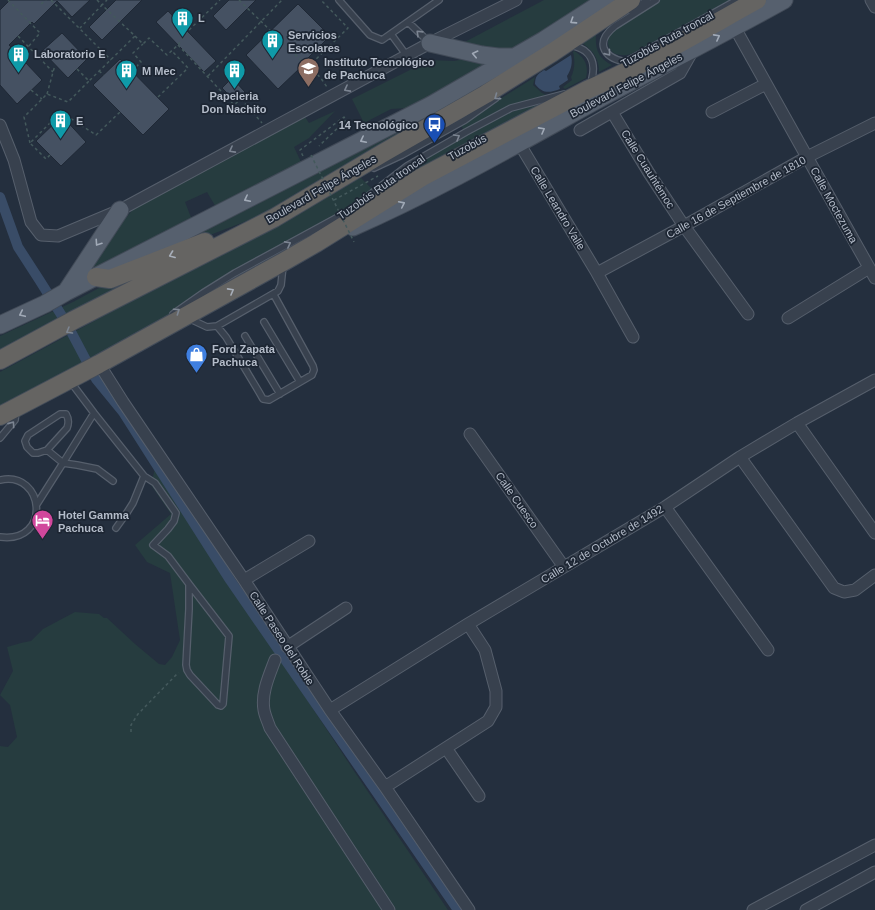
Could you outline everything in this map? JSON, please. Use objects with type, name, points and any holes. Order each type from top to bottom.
[{"type":"highway","name":"Boulevard Felipe Ángeles","points":[[0,360],[74,320],[274,218],[486,94],[553,52],[631,0]]},
{"type":"highway","name":"Boulevard Felipe Ángeles","points":[[0,416],[8,409],[84,370],[283,262],[422,177],[537,113],[610,80],[757,0]]},
{"type":"highway","points":[[537,113],[578,102],[658,68]]},
{"type":"highway","points":[[96,277],[110,278],[199,244],[274,218]]},
{"type":"main road","name":"Boulevard Felipe Ángeles","points":[[0,325],[45,304],[431,105],[544,40],[606,0]]},
{"type":"main road","name":"Boulevard Felipe Ángeles","points":[[316,243],[379,215],[454,178],[735,28],[784,0]]},
{"type":"main road","points":[[430,44],[482,55],[514,57]]},
{"type":"main road","points":[[64,293],[120,210]]},
{"type":"street","points":[[0,125],[14,160],[31,222],[41,235],[58,236],[120,210],[407,56],[516,0]]},
{"type":"street","points":[[870,0],[875,7]]},
{"type":"street","name":"Calle Moctezuma","points":[[735,28],[872,273]]},
{"type":"street","points":[[580,130],[680,73],[693,50]]},
{"type":"street","points":[[712,112],[766,84]]},
{"type":"street","name":"Calle Cuauhtémoc","points":[[612,112],[649,173],[684,226],[748,314]]},
{"type":"street","name":"Calle 16 de Septiembre de 1810","points":[[597,273],[806,157],[875,123]]},
{"type":"street","name":"Calle Leandro Valle","points":[[519,143],[597,273],[633,337]]},
{"type":"street","points":[[788,318],[872,273]]},
{"type":"street","name":"Calle Paseo del Roble","points":[[84,370],[123,402],[244,580],[287,647],[469,910]]},
{"type":"street","name":"Calle 12 de Octubre de 1492","points":[[330,710],[468,624],[665,507],[740,457],[797,423],[875,380]]},
{"type":"street","points":[[797,423],[875,533]]},
{"type":"street","name":"Calle Cuesco","points":[[470,434],[564,567]]},
{"type":"street","points":[[740,457],[834,588],[844,592],[855,590],[875,575]]},
{"type":"street","points":[[665,507],[768,650]]},
{"type":"street","points":[[244,580],[309,541]]},
{"type":"street","points":[[287,647],[346,608]]},
{"type":"street","points":[[385,787],[488,721],[496,707],[496,691],[485,650],[468,624]]},
{"type":"street","name":"Calle Paseo del Roble","points":[[275,660],[268,676],[264,691],[264,709],[270,728],[389,910]]},
{"type":"street","points":[[446,748],[479,796]]},
{"type":"street","points":[[753,910],[875,844]]},
{"type":"street","points":[[806,910],[875,872]]},
{"type":"lane","points":[[339,0],[370,35],[382,40],[437,1]]},
{"type":"lane","points":[[607,26],[647,0]]},
{"type":"lane","points":[[625,62],[616,60],[606,53],[604,42],[606,36],[615,26],[656,0]]},
{"type":"lane","name":"Tuzobús Ruta troncal","points":[[619,66],[737,0]]},
{"type":"lane","points":[[408,22],[430,44]]},
{"type":"lane","points":[[392,34],[407,56]]},
{"type":"lane","points":[[568,50],[581,42]]},
{"type":"lane","points":[[574,46],[589,54],[594,66],[592,78]]},
{"type":"lane","points":[[586,82],[599,75]]},
{"type":"lane","name":"Tuzobús Ruta troncal","points":[[166,318],[235,273],[349,211],[407,166],[466,132],[511,108],[567,92],[537,113]]},
{"type":"lane","name":"Tuzobús Ruta troncal","points":[[367,172],[402,155],[465,120],[503,93]]},
{"type":"lane","name":"Tuzobús","points":[[398,185],[495,131]]},
{"type":"lane","points":[[116,306],[352,178]]},
{"type":"lane","points":[[349,211],[379,195]]},
{"type":"lane","points":[[184,316],[207,328],[217,326],[278,291],[281,285],[283,262]]},
{"type":"lane","points":[[217,326],[226,337],[263,398],[269,400],[280,394],[312,375],[314,370],[274,294]]},
{"type":"lane","points":[[264,322],[300,382]]},
{"type":"lane","points":[[123,344],[147,330]]},
{"type":"lane","points":[[245,336],[280,394]]},
{"type":"lane","points":[[84,370],[94,413],[144,476],[156,483],[176,513],[174,521],[153,546],[168,556],[229,636],[222,705],[220,706],[187,670],[189,584]]},
{"type":"lane","points":[[0,438],[15,420],[8,409]]},
{"type":"lane","points":[[37,504],[94,413]]},
{"type":"lane","points":[[60,414],[66,414],[69,418],[68,428],[47,450],[33,453],[26,447],[25,441],[28,436],[60,414]]},
{"type":"lane","points":[[47,450],[63,463],[97,470],[113,481]]},
{"type":"lane","points":[[116,528],[133,503],[144,476]]},
{"type":"lane","points":[[0,540],[0,537],[15,537],[28,530],[34,522],[37,513],[37,504],[34,495],[28,487],[11,479],[1,479]]},
{"type":"path","points":[[8,0],[40,34],[28,47]]},
{"type":"path","points":[[41,4],[46,0]]},
{"type":"path","points":[[52,0],[111,60]]},
{"type":"path","points":[[97,0],[143,44]]},
{"type":"path","points":[[80,28],[106,0]]},
{"type":"path","points":[[132,71],[141,62],[133,53],[149,38],[167,55],[178,45],[188,31],[220,0]]},
{"type":"path","points":[[239,0],[320,77]]},
{"type":"path","points":[[208,76],[282,0]]},
{"type":"path","points":[[308,67],[348,28],[321,0]]},
{"type":"path","points":[[18,36],[53,72]]},
{"type":"path","points":[[47,94],[68,102],[135,36]]},
{"type":"path","points":[[178,45],[234,105],[240,98],[269,130]]},
{"type":"path","points":[[158,98],[188,68],[172,51]]},
{"type":"path","points":[[50,155],[46,159],[30,143],[24,117],[47,94],[55,65]]},
{"type":"path","points":[[77,69],[89,82]]},
{"type":"path","points":[[100,71],[104,75]]},
{"type":"path","points":[[32,90],[42,99]]},
{"type":"path","points":[[30,143],[61,112],[96,135],[120,112]]},
{"type":"path","points":[[300,150],[344,117],[346,120],[316,150]]},
{"type":"path","points":[[311,155],[354,242]]},
{"type":"path","points":[[334,200],[380,174]]},
{"type":"path","points":[[130,732],[131,726],[138,714],[177,674],[187,670]]},
{"type":"green space","points":[[544,0],[595,0],[518,47],[507,50],[461,44]]},
{"type":"green space","points":[[660,0],[730,0],[631,54],[620,55],[611,51],[608,44],[610,33]]},
{"type":"green space","points":[[596,34],[598,52],[603,59],[612,65],[599,72],[595,55],[582,43]]},
{"type":"green space","points":[[574,51],[581,56],[585,62],[587,74],[586,78],[565,89],[563,87],[572,80],[571,77],[574,65]]},
{"type":"green space","points":[[465,59],[489,64],[407,108],[391,109],[364,123],[352,99],[430,60],[454,61]]},
{"type":"green space","points":[[535,77],[533,85],[546,95],[464,130],[461,126],[495,102]]},
{"type":"green space","points":[[489,80],[493,85],[260,216],[202,238],[190,241],[189,237]]},
{"type":"green space","points":[[549,100],[374,196],[374,194],[409,167],[496,119],[518,109]]},
{"type":"green space","points":[[335,111],[309,138],[294,147],[301,162],[217,209],[207,192],[185,202],[192,220],[74,280],[135,207],[305,117],[309,123]]},
{"type":"green space","points":[[361,178],[373,190],[349,208],[140,332],[0,408],[0,372],[347,184]]},
{"type":"green space","points":[[184,254],[0,355],[0,336],[73,302],[121,276]]},
{"type":"green space","points":[[155,468],[354,771],[448,910],[0,910],[0,746],[8,747],[17,737],[10,705],[0,695],[13,671],[7,647],[31,641],[43,629],[75,612],[99,614],[104,618],[107,618],[159,664],[165,665],[172,657],[180,640],[170,573],[147,562],[135,545],[171,514],[151,485]]},
{"type":"water","points":[[571,55],[572,64],[567,76],[568,80],[559,86],[560,89],[546,92],[541,90],[535,84],[536,77],[540,73],[544,70],[546,71]]},
{"type":"building","points":[[10,0],[90,0],[72,17],[57,1],[34,24],[32,22],[9,45],[42,80],[17,104],[0,85],[0,10]]},
{"type":"building","points":[[116,0],[142,0],[102,40],[89,27]]},
{"type":"building","points":[[229,0],[256,0],[226,30],[213,16]]},
{"type":"building","points":[[298,4],[330,36],[278,89],[246,55]]},
{"type":"building","name":"L","points":[[168,11],[216,61],[204,72],[156,22]]},
{"type":"building","points":[[62,33],[87,59],[68,78],[42,51]]},
{"type":"building","name":"M Mec","points":[[120,59],[169,109],[143,135],[93,85]]},
{"type":"building","name":"Papeleria Don Nachito","points":[[232,78],[245,92],[235,101],[222,88]]},
{"type":"building","name":"E","points":[[62,116],[86,142],[61,166],[36,141]]},
{"type":"waterway","points":[[0,197],[18,247],[67,324],[96,379],[123,412],[230,580],[458,910]]},
{"type":"place","name":"L","points":[[183,38]]},
{"type":"place","name":"Servicios Escolares","points":[[273,60]]},
{"type":"place","name":"Laboratorio E","points":[[18,74]]},
{"type":"place","name":"Instituto Tecnológico de Pachuca","points":[[309,88]]},
{"type":"place","name":"M Mec","points":[[126,90]]},
{"type":"place","name":"Papeleria Don Nachito","points":[[234,90]]},
{"type":"place","name":"E","points":[[61,140]]},
{"type":"place","name":"14 Tecnológico","points":[[434,144]]},
{"type":"place","name":"Ford Zapata Pachuca","points":[[197,374]]},
{"type":"place","name":"Hotel Gamma Pachuca","points":[[43,540]]}]
